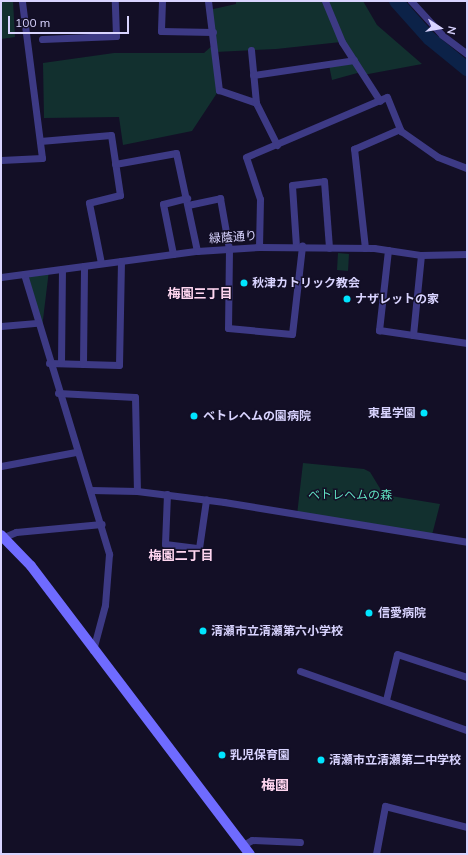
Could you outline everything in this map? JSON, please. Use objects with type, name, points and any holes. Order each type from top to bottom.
[{"type":"street","points":[[1,160],[42,158],[22,1]]},
{"type":"street","points":[[42,39],[116,36],[115,1]]},
{"type":"street","points":[[162,1],[161,31],[213,32]]},
{"type":"street","points":[[208,1],[219,90],[256,103]]},
{"type":"street","points":[[325,1],[342,42],[380,101]]},
{"type":"street","points":[[411,1],[442,35],[467,54]]},
{"type":"street","points":[[251,50],[256,103],[277,145]]},
{"type":"street","points":[[253,75],[354,60]]},
{"type":"street","points":[[260,247],[260,199],[246,157],[387,97],[400,129],[438,157],[467,168]]},
{"type":"street","points":[[364,248],[354,149],[400,129]]},
{"type":"street","points":[[40,141],[111,135],[120,195],[89,203],[101,263]]},
{"type":"street","points":[[115,164],[176,153],[188,202],[197,251]]},
{"type":"street","points":[[173,254],[163,204],[220,198],[229,249],[228,328],[292,334],[299,246],[292,185],[324,181],[329,248]]},
{"type":"street","name":"緑蔭通り","points":[[1,277],[197,251],[260,247],[299,246],[364,248],[421,255],[467,254]]},
{"type":"street","points":[[388,250],[379,330],[467,343]]},
{"type":"street","points":[[413,335],[421,255]]},
{"type":"street","points":[[49,363],[119,365],[121,261]]},
{"type":"street","points":[[84,266],[84,364]]},
{"type":"street","points":[[61,363],[62,269]]},
{"type":"street","points":[[24,274],[58,393],[76,452],[91,490],[102,524],[109,554],[109,575],[105,605],[93,650]]},
{"type":"street","points":[[1,326],[37,323]]},
{"type":"street","points":[[58,393],[135,397],[137,492]]},
{"type":"street","points":[[1,466],[76,452]]},
{"type":"street","points":[[91,490],[167,494],[467,542]]},
{"type":"street","points":[[167,494],[165,544],[199,548],[206,500]]},
{"type":"street","points":[[102,524],[16,532],[2,536],[31,566],[93,650],[204,790],[250,854]]},
{"type":"street","points":[[386,700],[397,654],[467,677]]},
{"type":"street","points":[[300,671],[386,700],[467,730]]},
{"type":"street","points":[[376,854],[385,806],[467,827]]},
{"type":"street","points":[[243,845],[252,840],[300,842]]},
{"type":"green space","points":[[1,1],[13,1],[15,37],[1,39]]},
{"type":"green space","points":[[236,1],[363,1],[377,25],[422,64],[363,75],[361,72],[332,80],[329,65],[353,60],[341,42],[276,49],[215,52],[219,90],[192,131],[123,145],[119,117],[44,118],[43,63],[114,53],[204,53],[214,44],[209,10],[236,4]]},
{"type":"green space","points":[[338,253],[349,254],[348,271],[337,270]]},
{"type":"green space","points":[[49,270],[41,336],[24,274]]},
{"type":"green space","name":"ベトレヘムの森","points":[[303,463],[364,469],[370,472],[381,490],[391,496],[440,504],[432,535],[297,515]]},
{"type":"waterway","points":[[396,1],[429,38],[467,69]]},
{"type":"place","name":"秋津カトリック教会","points":[[244,283]]},
{"type":"place","name":"ナザレットの家","points":[[347,299]]},
{"type":"place","name":"東星学園","points":[[424,413]]},
{"type":"place","name":"ベトレヘムの園病院","points":[[194,416]]},
{"type":"place","name":"信愛病院","points":[[369,613]]},
{"type":"place","name":"清瀬市立清瀬第六小学校","points":[[203,631]]},
{"type":"place","name":"乳児保育園","points":[[222,755]]},
{"type":"place","name":"清瀬市立清瀬第二中学校","points":[[321,760]]},
{"type":"district","name":"梅園三丁目","points":[[200,293]]},
{"type":"district","name":"梅園二丁目","points":[[181,555]]},
{"type":"district","name":"梅園","points":[[275,785]]}]
